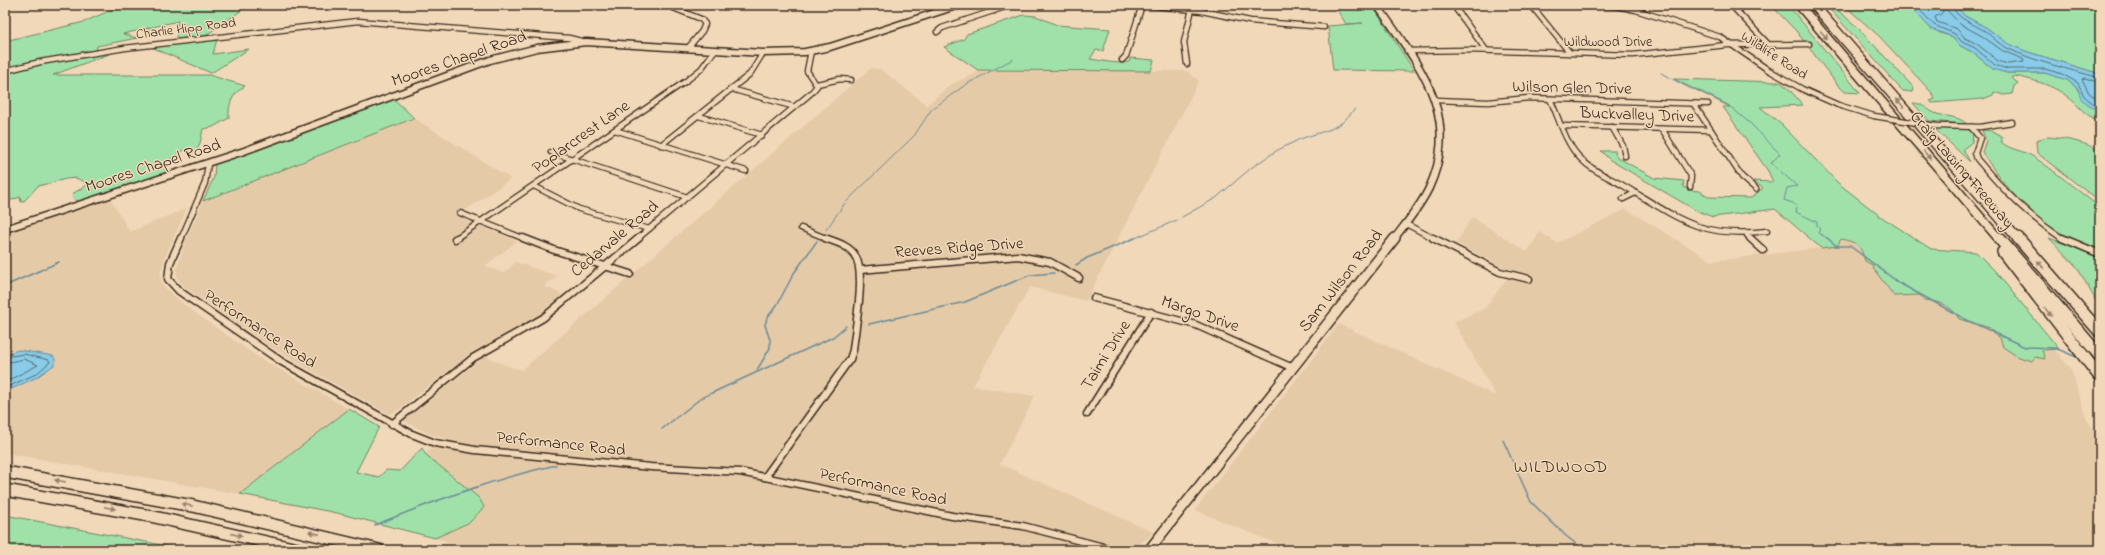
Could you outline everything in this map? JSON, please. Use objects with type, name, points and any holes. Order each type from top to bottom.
[{"type":"highway","name":"Craig Lawing Freeway","points":[[1799,5],[2100,356]]},
{"type":"highway","name":"Craig Lawing Freeway","points":[[1814,5],[2100,332]]},
{"type":"highway","points":[[1948,180],[2100,377]]},
{"type":"highway","points":[[5,472],[168,501],[277,524],[379,550]]},
{"type":"highway","points":[[5,490],[150,516],[302,550]]},
{"type":"main road","name":"Moores Chapel Road","points":[[5,229],[208,164],[504,56],[546,46],[586,42],[763,53],[811,51],[844,43],[959,5]]},
{"type":"main road","name":"Sam Wilson Road","points":[[1149,550],[1406,224],[1425,197],[1437,168],[1441,147],[1442,130],[1435,100],[1424,78],[1377,5]]},
{"type":"street","points":[[666,5],[703,21],[705,26],[688,48]]},
{"type":"street","points":[[985,5],[994,11]]},
{"type":"street","points":[[937,32],[942,28],[1011,5]]},
{"type":"street","points":[[1122,60],[1126,56],[1142,5]]},
{"type":"street","points":[[1147,5],[1192,7],[1246,20],[1324,28]]},
{"type":"street","points":[[1453,5],[1486,50]]},
{"type":"street","points":[[1531,5],[1570,53]]},
{"type":"street","name":"Wildlife Road","points":[[1588,5],[1616,6],[1636,10],[1712,34],[1733,44],[1767,69],[1802,89],[1838,105],[1874,116],[1936,126],[1971,127],[2012,122]]},
{"type":"street","points":[[1731,5],[1768,44]]},
{"type":"street","points":[[1187,64],[1184,42],[1192,7]]},
{"type":"street","name":"Charlie Hipp Road","points":[[5,71],[40,62],[125,48],[358,21],[569,38],[586,42]]},
{"type":"street","name":"Wildwood Drive","points":[[1407,51],[1486,50],[1641,54],[1733,44],[1809,44]]},
{"type":"street","name":"Poplarcrest Lane","points":[[455,239],[484,221],[694,75],[704,66],[715,50]]},
{"type":"street","points":[[811,51],[807,71],[817,84],[840,79],[851,80]]},
{"type":"street","points":[[661,145],[750,74],[763,53]]},
{"type":"street","name":"Cedarvale Road","points":[[392,424],[473,358],[543,318],[815,90],[817,84]]},
{"type":"street","points":[[731,89],[795,107]]},
{"type":"street","name":"Wilson Glen Drive","points":[[1435,100],[1488,102],[1530,98],[1708,104]]},
{"type":"street","points":[[1550,99],[1581,159],[1635,193],[1675,217],[1702,229],[1723,234],[1747,235],[1767,231]]},
{"type":"street","points":[[1693,103],[1742,177],[1756,189]]},
{"type":"street","points":[[699,116],[762,135]]},
{"type":"street","name":"Buckvalley Drive","points":[[1563,126],[1711,130]]},
{"type":"street","points":[[1612,127],[1623,146],[1625,156]]},
{"type":"street","points":[[1971,127],[1980,138],[1975,153],[1977,158],[2027,214],[2064,240],[2100,254]]},
{"type":"street","points":[[1662,129],[1691,176],[1692,181],[1690,187]]},
{"type":"street","points":[[615,130],[746,171]]},
{"type":"street","points":[[551,152],[687,197]]},
{"type":"street","name":"Performance Road","points":[[208,164],[205,183],[170,264],[168,276],[170,282],[198,306],[282,362],[392,424],[426,440],[448,446],[651,467],[724,470],[765,477],[957,517],[1023,526],[1115,550]]},
{"type":"street","points":[[534,186],[579,209],[612,220],[649,229]]},
{"type":"street","points":[[1623,199],[1635,193]]},
{"type":"street","points":[[460,212],[554,250],[630,274]]},
{"type":"street","points":[[1406,224],[1500,272],[1529,279]]},
{"type":"street","points":[[765,477],[850,359],[853,350],[860,263],[854,253],[846,246],[801,228]]},
{"type":"street","points":[[1747,235],[1763,250]]},
{"type":"street","name":"Reeves Ridge Drive","points":[[860,270],[1018,256],[1034,258],[1056,264],[1079,278]]},
{"type":"street","name":"Margo Drive","points":[[1094,298],[1151,312],[1206,328],[1293,368]]},
{"type":"street","name":"Taimi Drive","points":[[1087,414],[1151,312]]},
{"type":"shaded area","points":[[871,68],[880,69],[927,105],[950,85],[983,70],[1187,71],[1199,81],[1086,301],[1030,287],[973,386],[1035,396],[1000,464],[1153,532],[1150,536],[1132,550],[475,550],[435,538],[470,522],[484,507],[479,498],[425,454],[444,438],[432,435],[403,421],[485,356],[505,365],[522,370]]},
{"type":"shaded area","points":[[414,118],[511,179],[457,216],[517,241],[485,266],[503,273],[516,262],[557,276],[544,286],[563,295],[531,321],[474,351],[398,410],[389,414],[268,345],[186,288],[178,280],[176,271],[186,240],[203,201]]},
{"type":"shaded area","points":[[110,198],[130,232],[187,208],[165,257],[160,275],[163,286],[187,307],[258,357],[349,409],[240,494],[5,453],[5,232]]},
{"type":"shaded area","points":[[1626,209],[1712,261],[1837,246],[1841,239],[1856,243],[1861,249],[1865,261],[1874,266],[1894,296],[1920,295],[1924,300],[1938,301],[1955,310],[1970,323],[1978,323],[1990,328],[1992,333],[2000,338],[2003,347],[2045,359],[2042,350],[2053,348],[2071,369],[2086,418],[2100,440],[2100,550],[1292,550],[1195,510],[1339,324],[1496,396],[1454,322],[1485,308],[1512,272],[1456,243],[1472,217],[1527,252],[1540,232],[1557,243]]},
{"type":"green space","points":[[122,5],[249,5],[205,36],[176,39],[178,21],[123,34],[137,38],[97,46],[96,51],[128,47],[53,75],[209,75],[245,86],[234,95],[230,103],[229,118],[213,127],[203,129],[197,150],[193,153],[184,150],[163,164],[167,172],[161,175],[79,202],[74,199],[72,194],[89,184],[76,178],[38,186],[24,201],[21,202],[20,197],[5,202],[5,41],[84,22]]},
{"type":"green space","points":[[1334,5],[1372,5],[1414,71],[1333,70],[1328,26],[1363,23],[1346,24]]},
{"type":"green space","points":[[1771,5],[1788,5],[1860,93],[1845,92],[1837,84],[1796,31]]},
{"type":"green space","points":[[1826,5],[1832,5],[1857,27],[1914,88],[1913,92],[1903,91],[1899,87]]},
{"type":"green space","points":[[1844,5],[1911,5],[1910,6],[1926,23],[1940,33],[1953,37],[1959,45],[1972,52],[1993,69],[2007,73],[2045,73],[2067,80],[2075,86],[2087,103],[2100,115],[2100,121],[2086,113],[2068,97],[2056,89],[2036,81],[2014,76],[2011,78],[2018,83],[2014,86],[2012,94],[2003,95],[1994,92],[1993,95],[1983,99],[1932,103],[1930,101],[1935,99],[1932,93],[1879,36]]},
{"type":"green space","points":[[1955,5],[2100,5],[2100,74],[2025,51],[2007,43],[1987,28],[1965,16]]},
{"type":"green space","points":[[1024,15],[1036,16],[1057,25],[1110,29],[1103,51],[1096,50],[1090,59],[1122,63],[1130,61],[1130,58],[1154,60],[1151,71],[978,70],[944,47],[964,39],[967,34]]},
{"type":"green space","points":[[217,39],[213,54],[249,49],[211,73],[151,47]]},
{"type":"green space","points":[[1674,79],[1780,82],[1788,88],[1803,105],[1760,107],[1782,125],[1838,183],[1880,216],[1931,249],[1976,252],[1995,271],[2059,349],[2042,350],[2045,359],[2035,357],[2032,361],[2018,357],[2003,347],[2000,338],[1992,333],[1990,328],[1959,319],[1953,311],[1944,305],[1924,300],[1920,295],[1894,296],[1873,268],[1874,266],[1865,261],[1862,251],[1855,243],[1841,239],[1837,246],[1821,248],[1775,209],[1713,217],[1697,211],[1610,160],[1601,151],[1616,151],[1615,153],[1617,157],[1654,178],[1684,181],[1683,186],[1688,190],[1700,191],[1708,197],[1751,198],[1763,188],[1753,181],[1773,182],[1768,171],[1723,107],[1730,107]]},
{"type":"green space","points":[[394,99],[414,118],[203,201],[214,177],[215,164]]},
{"type":"green space","points":[[1913,103],[1920,104],[1934,113],[1960,119],[1967,124],[1929,121]]},
{"type":"green space","points":[[1933,127],[1960,127],[1973,133],[1972,142],[1963,149],[1970,162]]},
{"type":"green space","points":[[1982,130],[1993,131],[2002,136],[2001,142],[2005,145],[2032,156],[2100,207],[2100,252],[2080,243],[2047,224],[2019,200],[2006,186],[1982,152],[1986,141]]},
{"type":"green space","points":[[2047,137],[2074,141],[2088,145],[2100,151],[2100,202],[2037,153],[2036,141]]},
{"type":"green space","points":[[2049,238],[2100,256],[2100,308],[2077,267]]},
{"type":"green space","points":[[349,409],[379,427],[356,472],[379,477],[386,470],[400,471],[422,448],[425,454],[479,498],[484,507],[470,522],[435,538],[337,513],[240,494]]},
{"type":"green space","points":[[5,515],[188,550],[5,550]]},
{"type":"water","points":[[1936,5],[1955,5],[1965,16],[1987,28],[2007,43],[2025,51],[2100,74],[2100,115],[2095,109],[2081,99],[2078,89],[2067,80],[2045,73],[2007,73],[1993,69],[1972,52],[1959,45],[1953,37],[1931,29],[1910,6],[1934,8]]},
{"type":"water","points":[[19,350],[53,356],[55,359],[54,365],[37,377],[5,392],[5,354]]},
{"type":"waterway","points":[[826,230],[845,203],[914,136],[931,110],[965,85],[1013,59]]},
{"type":"waterway","points":[[1661,73],[1691,89],[1696,89],[1728,105],[1751,124],[1780,154],[1771,163],[1797,186],[1787,188],[1784,200],[1793,203],[1797,207],[1796,212],[1817,222],[1817,226],[1820,229],[1818,233],[1829,239]]},
{"type":"waterway","points":[[1182,217],[1216,198],[1251,168],[1276,151],[1300,139],[1331,129],[1343,122],[1355,109]]},
{"type":"waterway","points":[[1133,239],[1177,220]]},
{"type":"waterway","points":[[1076,265],[1087,258],[1135,238]]},
{"type":"waterway","points":[[1827,238],[1837,246],[1850,246],[1899,283],[1967,320],[2025,347],[2055,348],[2079,358]]},
{"type":"waterway","points":[[757,370],[770,348],[770,340],[765,325],[767,318],[777,305],[794,273],[817,241]]},
{"type":"waterway","points":[[5,286],[59,262]]},
{"type":"waterway","points":[[869,324],[965,302],[1030,275],[1054,273]]},
{"type":"waterway","points":[[662,429],[701,398],[833,337],[846,326]]},
{"type":"waterway","points":[[1503,440],[1531,502],[1566,536],[1584,550]]},
{"type":"waterway","points":[[375,525],[464,491],[509,477],[556,465]]},
{"type":"district","name":"WILDWOOD","points":[[1561,468]]}]
